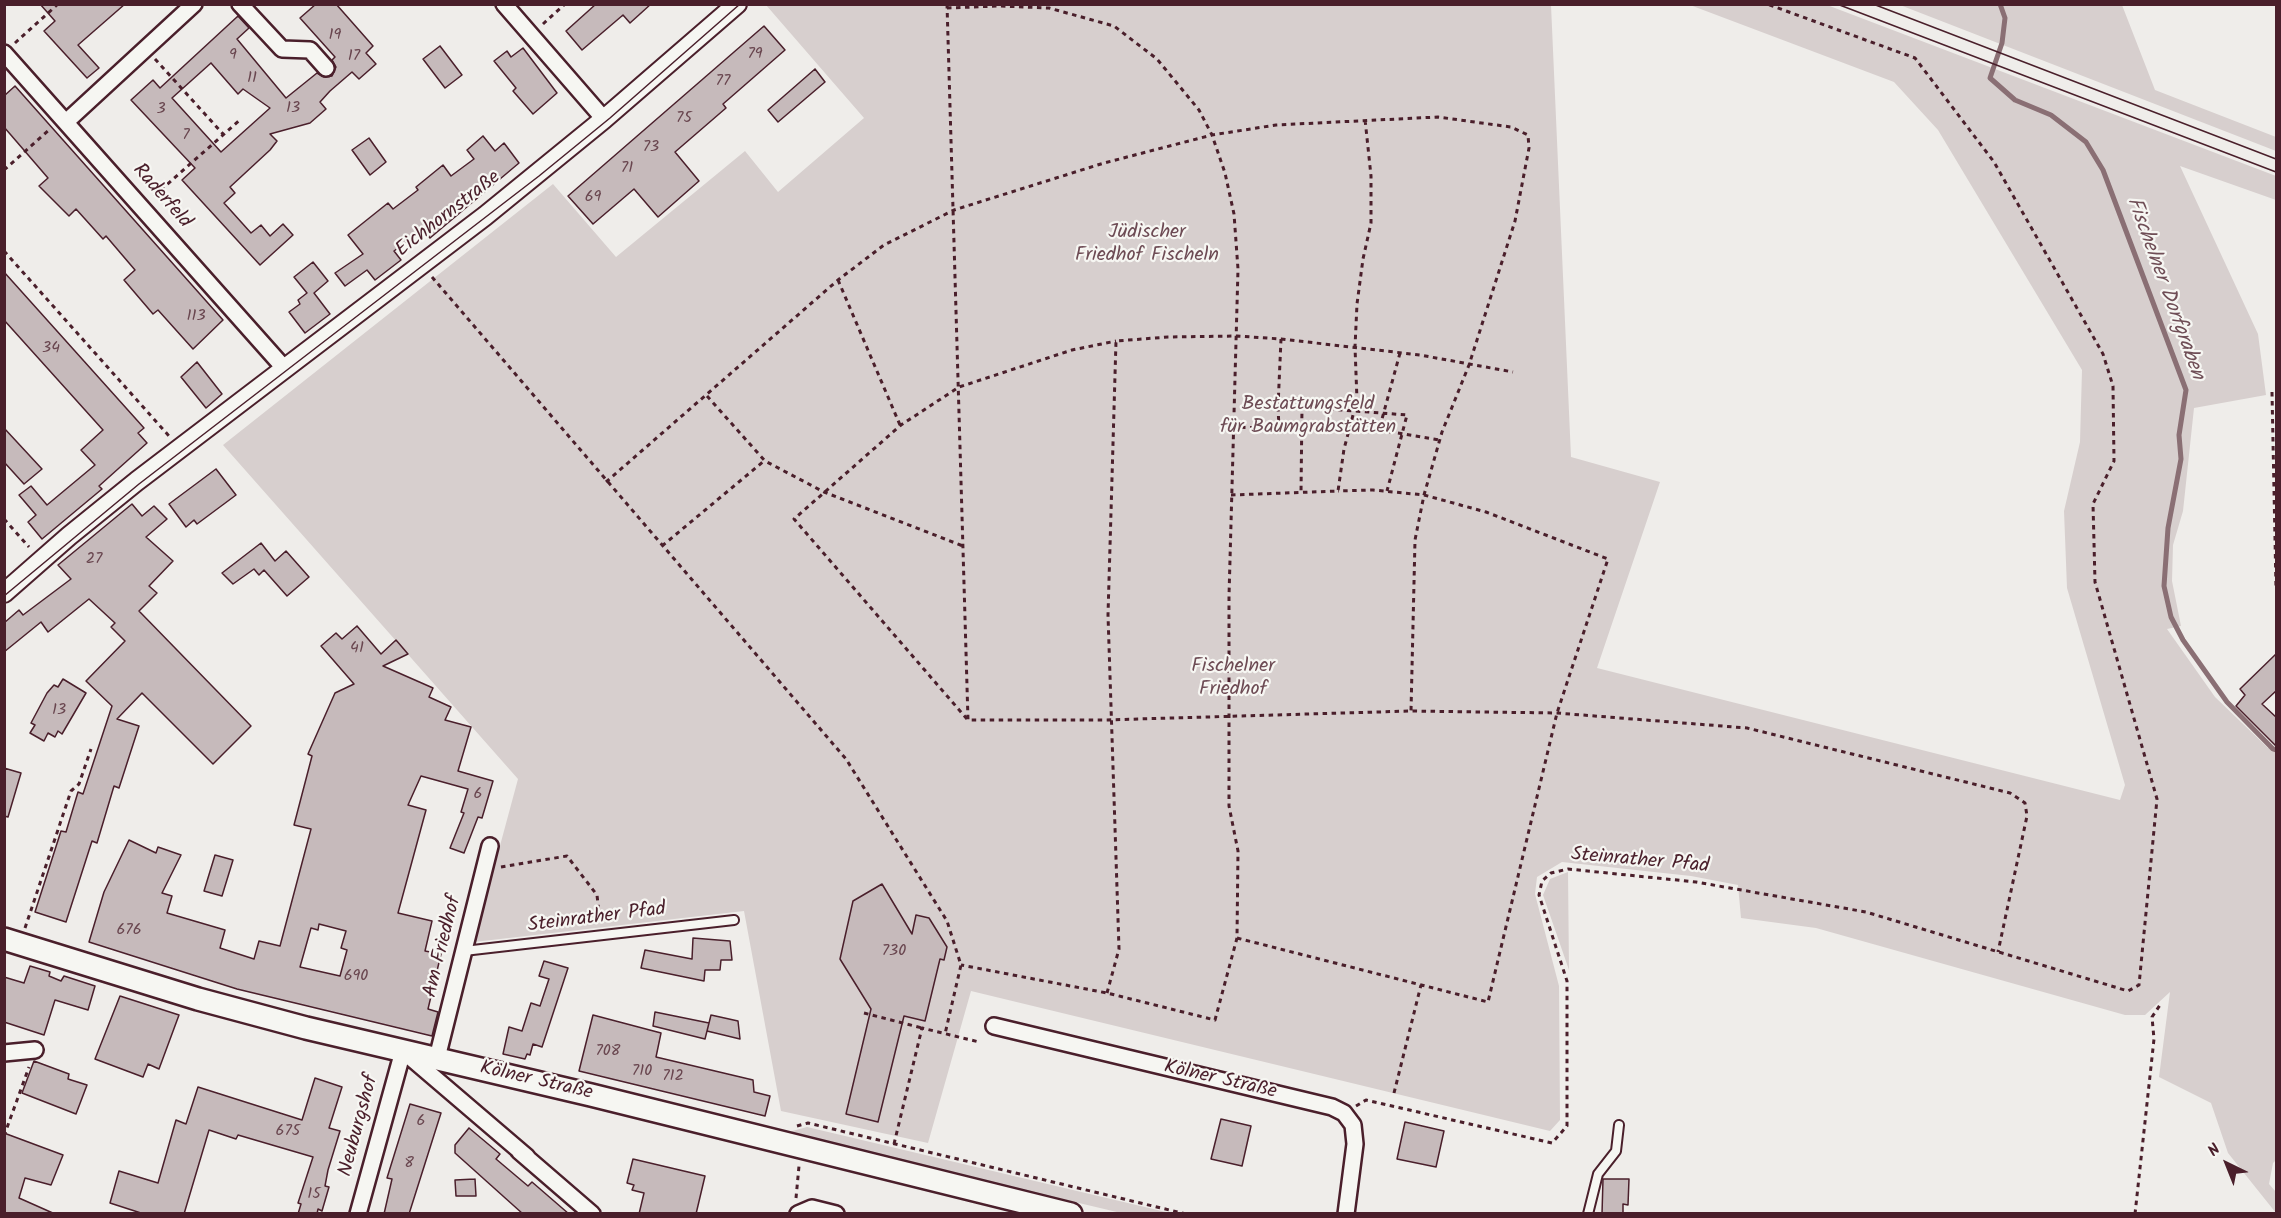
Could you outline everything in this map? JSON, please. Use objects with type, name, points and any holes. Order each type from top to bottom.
[{"type":"main road","name":"Kölner Straße","points":[[12,941],[198,999],[1071,1214]]},
{"type":"street","points":[[65,120],[194,4]]},
{"type":"street","points":[[240,4],[282,49],[310,50],[326,68]]},
{"type":"street","points":[[504,4],[604,119]]},
{"type":"street","name":"Eichhornstraße","points":[[4,593],[40,560],[180,449],[422,265],[604,119],[735,5]]},
{"type":"street","name":"Raderfeld","points":[[9,49],[65,120],[285,369]]},
{"type":"street","name":"Am Friedhof","points":[[437,1058],[490,846]]},
{"type":"street","name":"Kölner Straße","points":[[994,1026],[1332,1107],[1344,1113]]},
{"type":"street","points":[[4,1053],[35,1050]]},
{"type":"street","points":[[403,1050],[592,1214]]},
{"type":"street","name":"Neuburgshof","points":[[358,1214],[403,1050]]},
{"type":"street","points":[[1344,1113],[1353,1125],[1355,1144],[1346,1214]]},
{"type":"street","points":[[799,1212],[812,1208],[836,1214]]},
{"type":"lane","name":"Steinrather Pfad","points":[[464,951],[734,920]]},
{"type":"lane","points":[[1588,1214],[1598,1174],[1616,1151],[1619,1125]]},
{"type":"path","points":[[9,49],[57,4]]},
{"type":"path","points":[[531,35],[566,4]]},
{"type":"path","name":"Steinrather Pfad","points":[[1344,1113],[1366,1100],[1552,1143],[1567,1126],[1567,981],[1539,895],[1542,881],[1551,873],[1568,868],[1696,882],[1866,912],[2128,991],[2139,985],[2157,799],[2096,582],[2093,504],[2114,461],[2113,386],[2103,354],[1994,162],[1915,58],[1767,4]]},
{"type":"path","points":[[962,965],[1107,993],[1215,1020],[1237,938],[1238,851],[1229,806],[1232,427],[1238,269],[1234,214],[1225,173],[1212,135],[1198,110],[1157,59],[1114,26],[1049,8],[947,6],[968,720]]},
{"type":"path","points":[[146,49],[224,134]]},
{"type":"path","points":[[606,482],[838,280],[884,245],[954,210],[1104,163],[1212,135],[1276,125],[1438,117],[1511,127],[1528,135],[1529,148],[1515,221],[1469,365],[1440,440],[1424,495],[1415,540],[1410,711]]},
{"type":"path","points":[[141,208],[241,119]]},
{"type":"path","points":[[1338,491],[1344,449],[1357,400],[1355,347],[1363,259],[1371,223],[1371,176],[1365,119]]},
{"type":"path","points":[[4,170],[65,120]]},
{"type":"path","points":[[4,251],[180,449]]},
{"type":"path","points":[[422,265],[846,759],[947,921],[962,965],[945,1034]]},
{"type":"path","points":[[838,280],[901,425]]},
{"type":"path","points":[[1514,372],[1400,353],[1281,339],[1237,336],[1168,337],[1116,341],[1062,353],[959,387],[901,425],[794,519],[968,720],[1112,720],[1410,711],[1557,713],[1747,728],[2010,793],[2025,803],[2027,816],[1998,952]]},
{"type":"path","points":[[1279,428],[1281,339]]},
{"type":"path","points":[[1107,993],[1119,949],[1108,615],[1112,415],[1116,341]]},
{"type":"path","points":[[1400,353],[1379,430],[1440,440]]},
{"type":"path","points":[[2272,392],[2277,588]]},
{"type":"path","points":[[706,396],[765,461],[824,492],[963,546]]},
{"type":"path","points":[[1278,408],[1302,407],[1407,415],[1387,491]]},
{"type":"path","points":[[1301,494],[1302,407]]},
{"type":"path","points":[[1232,427],[1302,429]]},
{"type":"path","points":[[662,546],[765,461]]},
{"type":"path","points":[[1231,495],[1338,491],[1387,491],[1424,495],[1486,512],[1608,559],[1557,713],[1488,1002],[1237,938]]},
{"type":"path","points":[[4,519],[40,560]]},
{"type":"path","points":[[12,941],[71,791],[79,784],[91,749]]},
{"type":"path","points":[[485,870],[567,856],[597,895],[602,935]]},
{"type":"path","points":[[1394,1093],[1421,985]]},
{"type":"path","points":[[2134,1214],[2154,1039],[2152,1017],[2160,1005]]},
{"type":"path","points":[[864,1013],[979,1042]]},
{"type":"path","points":[[894,1143],[922,1028]]},
{"type":"path","points":[[4,1136],[35,1050]]},
{"type":"path","points":[[793,1127],[808,1123],[1186,1214]]},
{"type":"path","points":[[799,1212],[794,1194],[803,1147]]},
{"type":"green space","name":"Fischelner Friedhof","points":[[766,5],[1551,5],[1571,457],[1660,482],[1597,668],[2120,800],[2125,785],[2067,588],[2064,511],[2080,442],[2082,370],[1938,130],[1894,82],[1690,5],[1827,5],[2276,176],[2276,200],[2180,166],[2258,334],[2266,395],[2194,408],[2183,511],[2173,545],[2172,581],[2181,626],[2167,629],[2215,697],[2268,748],[2276,746],[2276,1160],[2273,1163],[2269,1184],[2276,1192],[2276,1213],[2228,1153],[2211,1103],[2159,1077],[2170,992],[2145,1015],[2125,1015],[1816,928],[1741,918],[1738,885],[1691,876],[1562,862],[1537,877],[1535,894],[1559,986],[1560,1120],[1550,1131],[971,991],[928,1143],[781,1111],[744,911],[474,942],[518,779],[223,445],[553,184],[616,257],[745,151],[778,192],[864,118]]},
{"type":"green space","points":[[1900,5],[2122,5],[2155,90],[2276,137],[2276,151]]},
{"type":"green space","points":[[1568,872],[1569,970],[1543,895],[1550,879]]},
{"type":"green space","points":[[807,1127],[1170,1213],[1121,1213],[785,1133]]},
{"type":"building","points":[[40,4],[125,4],[78,45],[99,68],[87,78],[44,31],[55,21]]},
{"type":"building","points":[[316,4],[336,4],[373,46],[366,53],[376,64],[359,79],[352,72],[330,91],[320,102],[326,109],[310,123],[270,134],[277,141],[230,187],[235,193],[224,203],[251,233],[261,225],[270,236],[283,224],[293,235],[260,265],[182,180],[195,168],[131,100],[153,80],[160,88],[238,16],[249,28],[237,39],[286,98],[317,73],[324,77],[332,76],[336,67],[332,60],[335,57],[300,18]],"holes":[[[211,63],[238,94],[243,89],[270,108],[221,152],[172,98]]]},
{"type":"building","points":[[596,4],[651,4],[630,23],[623,15],[582,50],[566,31]]},
{"type":"building","points":[[764,26],[785,50],[723,104],[726,108],[675,152],[699,181],[658,217],[634,189],[593,224],[568,196]]},
{"type":"building","points":[[440,46],[462,75],[445,88],[423,59]]},
{"type":"building","points":[[523,48],[557,93],[533,114],[513,91],[516,88],[494,61],[507,51],[511,57]]},
{"type":"building","points":[[815,69],[825,82],[778,122],[768,110]]},
{"type":"building","points":[[15,86],[223,320],[193,349],[158,310],[153,314],[124,280],[135,270],[106,236],[103,239],[76,209],[69,216],[39,186],[48,178],[4,127],[4,96]]},
{"type":"building","points":[[483,136],[495,151],[504,143],[519,163],[430,238],[423,229],[394,251],[401,260],[375,280],[367,270],[345,286],[335,273],[363,254],[348,235],[388,203],[393,209],[418,190],[416,187],[443,165],[451,176],[474,159],[467,150]]},
{"type":"building","points":[[369,138],[386,162],[370,175],[352,150]]},
{"type":"building","points":[[313,262],[328,281],[314,293],[330,314],[305,333],[289,312],[300,304],[298,300],[307,293],[294,277]]},
{"type":"building","points":[[4,272],[144,428],[138,433],[147,443],[99,486],[102,489],[42,539],[28,522],[36,515],[19,495],[31,486],[47,505],[95,465],[81,450],[103,430],[4,320]]},
{"type":"building","points":[[197,362],[222,394],[206,408],[181,377]]},
{"type":"building","points":[[4,428],[42,469],[24,484],[4,462]]},
{"type":"building","points":[[216,469],[236,495],[197,524],[194,520],[186,527],[169,504]]},
{"type":"building","points":[[132,504],[142,516],[154,506],[167,519],[146,537],[173,561],[149,586],[157,593],[139,611],[251,726],[213,764],[142,693],[117,719],[139,726],[119,788],[114,786],[97,843],[92,841],[66,922],[35,912],[61,831],[66,832],[78,792],[83,794],[112,706],[86,681],[125,641],[111,627],[115,623],[89,599],[48,632],[41,622],[4,652],[4,623],[19,610],[23,615],[71,579],[58,565]]},
{"type":"building","points":[[261,543],[275,561],[286,551],[309,577],[287,596],[264,570],[259,575],[254,569],[233,584],[222,573]]},
{"type":"building","points":[[357,626],[381,654],[396,640],[408,654],[383,666],[433,688],[429,697],[451,707],[445,720],[471,727],[458,771],[493,781],[482,818],[478,817],[464,853],[450,848],[464,813],[461,812],[468,789],[421,776],[408,805],[426,810],[398,913],[432,921],[425,951],[441,954],[428,1009],[438,1012],[432,1036],[237,989],[89,942],[104,892],[129,840],[156,853],[158,847],[181,855],[162,893],[172,896],[167,913],[225,930],[220,948],[254,959],[259,941],[280,946],[311,829],[294,825],[312,756],[308,754],[335,693],[354,684],[321,646],[336,633],[342,639]],"holes":[[[319,924],[346,931],[341,948],[347,950],[340,976],[300,967],[311,928],[318,930]]]},
{"type":"building","points":[[2277,653],[2277,690],[2262,704],[2277,718],[2277,747],[2236,706],[2245,695],[2240,689]]},
{"type":"building","points":[[63,679],[86,693],[62,734],[58,731],[55,737],[48,733],[44,741],[30,733],[35,725],[31,723],[47,693],[54,685],[58,687]]},
{"type":"building","points":[[4,768],[21,773],[8,817],[4,816]]},
{"type":"building","points":[[215,855],[233,860],[222,896],[204,891]]},
{"type":"building","points":[[882,884],[912,934],[916,915],[929,918],[947,947],[944,960],[940,959],[925,1021],[904,1016],[878,1122],[846,1114],[871,1009],[840,959],[853,901]]},
{"type":"building","points":[[693,938],[730,941],[732,960],[721,960],[720,970],[705,970],[704,981],[641,968],[645,950],[692,959]]},
{"type":"building","points":[[544,961],[568,968],[542,1047],[533,1044],[530,1055],[527,1054],[525,1059],[503,1054],[509,1027],[522,1031],[531,1003],[540,1006],[549,979],[539,976]]},
{"type":"building","points":[[30,966],[50,972],[49,976],[61,981],[64,976],[95,986],[88,1010],[55,1000],[44,1035],[4,1022],[4,977],[24,983]]},
{"type":"building","points":[[120,996],[179,1015],[159,1069],[148,1064],[143,1077],[95,1059]]},
{"type":"building","points":[[655,1012],[709,1023],[705,1039],[653,1026]]},
{"type":"building","points":[[593,1015],[661,1033],[656,1057],[753,1080],[754,1092],[770,1096],[765,1116],[579,1071]]},
{"type":"building","points":[[711,1015],[738,1021],[740,1039],[707,1031]]},
{"type":"building","points":[[34,1061],[69,1074],[68,1079],[87,1085],[76,1114],[22,1093]]},
{"type":"building","points":[[315,1078],[342,1087],[329,1128],[340,1131],[328,1170],[325,1186],[329,1187],[322,1211],[318,1209],[317,1214],[298,1214],[301,1204],[298,1203],[313,1157],[238,1135],[236,1139],[209,1130],[184,1214],[144,1214],[110,1203],[119,1171],[158,1183],[176,1120],[186,1124],[198,1087],[302,1120]]},
{"type":"building","points":[[410,1104],[441,1113],[409,1214],[384,1214],[392,1179],[387,1178]]},
{"type":"building","points":[[1221,1119],[1251,1126],[1242,1166],[1211,1159]]},
{"type":"building","points":[[1405,1122],[1444,1131],[1436,1167],[1397,1159]]},
{"type":"building","points":[[469,1128],[500,1154],[496,1159],[528,1186],[532,1182],[569,1214],[523,1214],[455,1153],[455,1145]]},
{"type":"building","points":[[4,1133],[63,1155],[51,1185],[25,1178],[19,1198],[55,1214],[4,1214]]},
{"type":"building","points":[[633,1159],[705,1176],[696,1214],[639,1214],[644,1193],[632,1190],[634,1185],[627,1183]]},
{"type":"building","points":[[475,1179],[476,1196],[456,1196],[455,1180]]},
{"type":"building","points":[[1603,1179],[1629,1179],[1628,1205],[1623,1204],[1623,1214],[1602,1214]]},
{"type":"waterway","name":"Fischelner Dorfgraben","points":[[2000,4],[2005,18],[2002,43],[1990,78],[2015,100],[2051,115],[2086,142],[2103,170],[2186,390],[2179,435],[2181,459],[2168,528],[2164,586],[2171,617],[2183,640],[2227,702],[2276,750]]},
{"type":"tram line","points":[[4,596],[139,484],[539,176],[610,118],[740,4]]},
{"type":"tram line","points":[[1837,4],[2276,172]]},
{"type":"tram line","points":[[1873,4],[2276,159]]},
{"type":"park label","name":"Jüdischer Friedhof Fischeln","points":[[1147,246]]},
{"type":"park label","name":"Bestattungsfeld für Baumgrabstätten","points":[[1308,418]]}]
